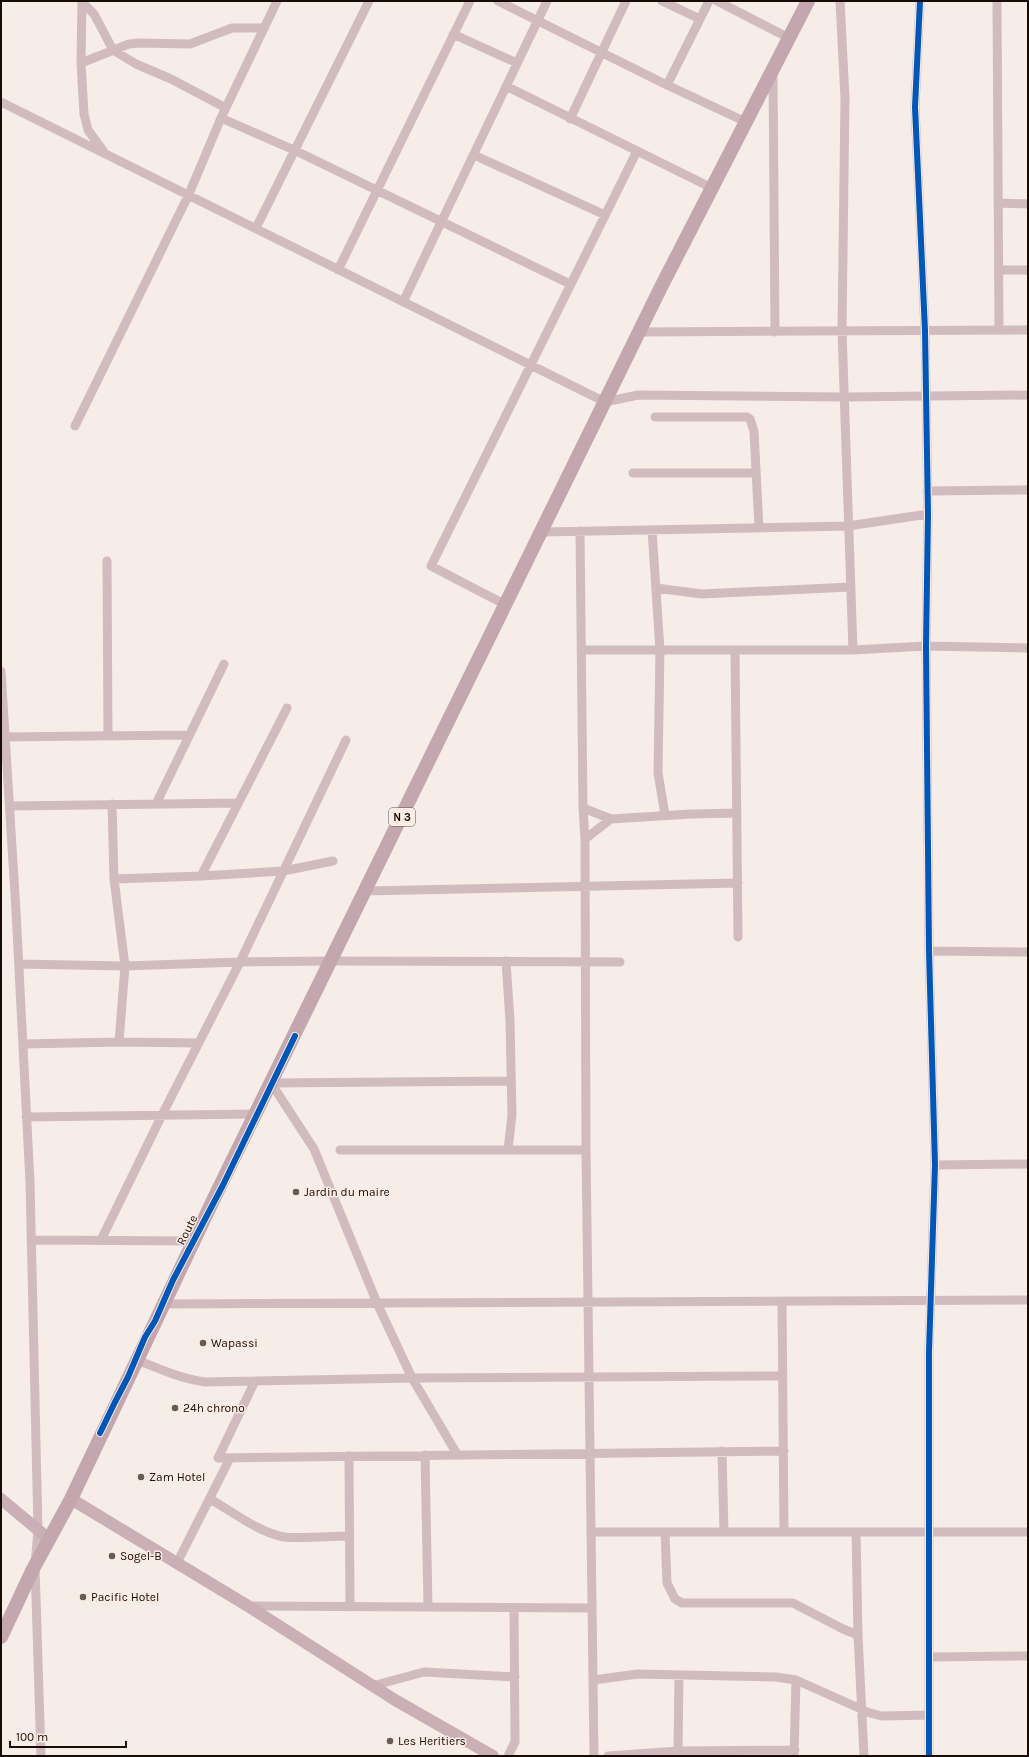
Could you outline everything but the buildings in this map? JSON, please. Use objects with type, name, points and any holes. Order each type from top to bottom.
[{"type":"main road","name":"N 3","points":[[1,1636],[35,1566],[71,1499],[255,1114],[366,891],[639,332],[808,1]]},
{"type":"street","points":[[75,426],[189,194],[221,118],[277,1]]},
{"type":"street","points":[[256,228],[369,1]]},
{"type":"street","points":[[338,270],[470,1]]},
{"type":"street","points":[[498,1],[667,85],[746,122]]},
{"type":"street","points":[[403,302],[547,1]]},
{"type":"street","points":[[570,119],[626,1]]},
{"type":"street","points":[[662,1],[700,19]]},
{"type":"street","points":[[667,85],[709,1]]},
{"type":"street","points":[[717,1],[789,38]]},
{"type":"street","points":[[840,1],[845,98],[842,331],[853,650]]},
{"type":"street","points":[[920,1],[915,107],[925,331],[928,514],[926,646],[929,951],[935,1165],[931,1302],[929,1756]]},
{"type":"street","points":[[997,1],[1000,330]]},
{"type":"street","points":[[82,2],[94,14],[113,50],[136,64],[171,79],[226,108]]},
{"type":"street","points":[[82,2],[81,63],[84,114],[88,130],[105,153]]},
{"type":"street","points":[[81,63],[129,44],[190,44],[232,28],[264,28]]},
{"type":"street","points":[[453,34],[517,63]]},
{"type":"street","points":[[773,70],[775,332]]},
{"type":"street","points":[[506,86],[712,188]]},
{"type":"street","points":[[1,102],[189,194],[338,270],[605,402],[638,395],[844,397],[1028,395]]},
{"type":"street","points":[[221,118],[294,150],[570,284]]},
{"type":"street","points":[[506,605],[431,566],[637,152]]},
{"type":"street","points":[[474,155],[605,215]]},
{"type":"street","points":[[999,204],[1028,204]]},
{"type":"street","points":[[999,270],[1028,270]]},
{"type":"street","points":[[639,332],[1028,330]]},
{"type":"street","points":[[655,417],[747,417],[750,419],[754,430],[759,528]]},
{"type":"street","points":[[633,473],[756,473]]},
{"type":"street","points":[[927,491],[1028,490]]},
{"type":"street","points":[[542,532],[848,526],[928,514]]},
{"type":"street","points":[[652,530],[660,650],[658,772],[666,815]]},
{"type":"street","points":[[580,531],[583,808],[585,839],[584,961],[594,1756]]},
{"type":"street","points":[[107,561],[108,736]]},
{"type":"street","points":[[656,588],[702,594],[850,587]]},
{"type":"street","points":[[581,650],[853,650],[926,646],[1028,648]]},
{"type":"street","points":[[735,650],[738,938]]},
{"type":"street","points":[[156,804],[224,664]]},
{"type":"street","points":[[1,671],[3,737],[10,806],[19,964],[31,1240],[38,1530],[35,1566],[41,1756]]},
{"type":"street","points":[[201,876],[287,708]]},
{"type":"street","points":[[3,737],[189,735]]},
{"type":"street","points":[[101,1240],[162,1115],[240,962],[346,740]]},
{"type":"street","points":[[10,806],[238,803]]},
{"type":"street","points":[[112,804],[114,879],[125,966],[119,1042]]},
{"type":"street","points":[[583,808],[611,819],[666,815],[737,813]]},
{"type":"street","points":[[585,839],[611,819]]},
{"type":"street","points":[[114,879],[283,871],[333,861]]},
{"type":"street","points":[[366,891],[738,883]]},
{"type":"street","points":[[929,951],[1028,952]]},
{"type":"street","points":[[19,964],[125,966],[240,962],[331,961],[620,962]]},
{"type":"street","points":[[506,961],[510,1021],[510,1081],[512,1115],[508,1150]]},
{"type":"street","points":[[23,1044],[119,1042],[199,1043]]},
{"type":"street","points":[[271,1082],[510,1081]]},
{"type":"street","points":[[271,1082],[314,1149],[377,1303],[412,1378],[457,1454]]},
{"type":"street","points":[[26,1117],[255,1114]]},
{"type":"street","points":[[340,1150],[586,1150]]},
{"type":"street","points":[[935,1165],[1028,1164]]},
{"type":"street","points":[[31,1240],[194,1240]]},
{"type":"street","points":[[164,1304],[931,1302],[1028,1300]]},
{"type":"street","points":[[782,1302],[784,1532]]},
{"type":"street","points":[[137,1360],[190,1380],[205,1382],[412,1378],[783,1376]]},
{"type":"street","points":[[255,1381],[218,1458],[784,1451]]},
{"type":"street","points":[[722,1452],[724,1532]]},
{"type":"street","points":[[425,1455],[428,1607]]},
{"type":"street","points":[[349,1456],[350,1607]]},
{"type":"street","points":[[177,1563],[230,1458]]},
{"type":"street","points":[[1,1499],[49,1539]]},
{"type":"street","points":[[71,1499],[248,1606],[372,1686],[493,1756]]},
{"type":"street","points":[[210,1499],[260,1528],[285,1537],[349,1536]]},
{"type":"street","points":[[591,1532],[1028,1532]]},
{"type":"street","points":[[665,1532],[667,1583],[675,1600],[682,1603],[793,1603],[843,1629],[858,1635]]},
{"type":"street","points":[[856,1532],[858,1635],[864,1756]]},
{"type":"street","points":[[248,1606],[592,1608]]},
{"type":"street","points":[[508,1756],[515,1742],[514,1608]]},
{"type":"street","points":[[929,1657],[1028,1656]]},
{"type":"street","points":[[372,1686],[424,1672],[515,1677]]},
{"type":"street","points":[[593,1680],[638,1674],[776,1677],[796,1680],[870,1713],[882,1716],[929,1715]]},
{"type":"street","points":[[678,1751],[679,1674]]},
{"type":"street","points":[[608,1756],[678,1751],[794,1753],[796,1680]]},
{"type":"cycle path","points":[[920,1],[915,107],[925,331],[928,514],[926,646],[929,951],[935,1165],[929,1352],[929,1756]]},
{"type":"cycle path","name":"Route","points":[[100,1433],[128,1377],[145,1337],[155,1321],[173,1280],[223,1185],[295,1036]]},
{"type":"place","name":"Jardin du maire","points":[[296,1192]]},
{"type":"place","name":"Wapassi","points":[[203,1343]]},
{"type":"place","name":"24h chrono","points":[[175,1408]]},
{"type":"place","name":"Zam Hotel","points":[[141,1477]]},
{"type":"place","name":"Sogel-B","points":[[112,1556]]},
{"type":"place","name":"Pacific Hotel","points":[[83,1597]]},
{"type":"place","name":"Les Heritiers","points":[[390,1741]]}]
